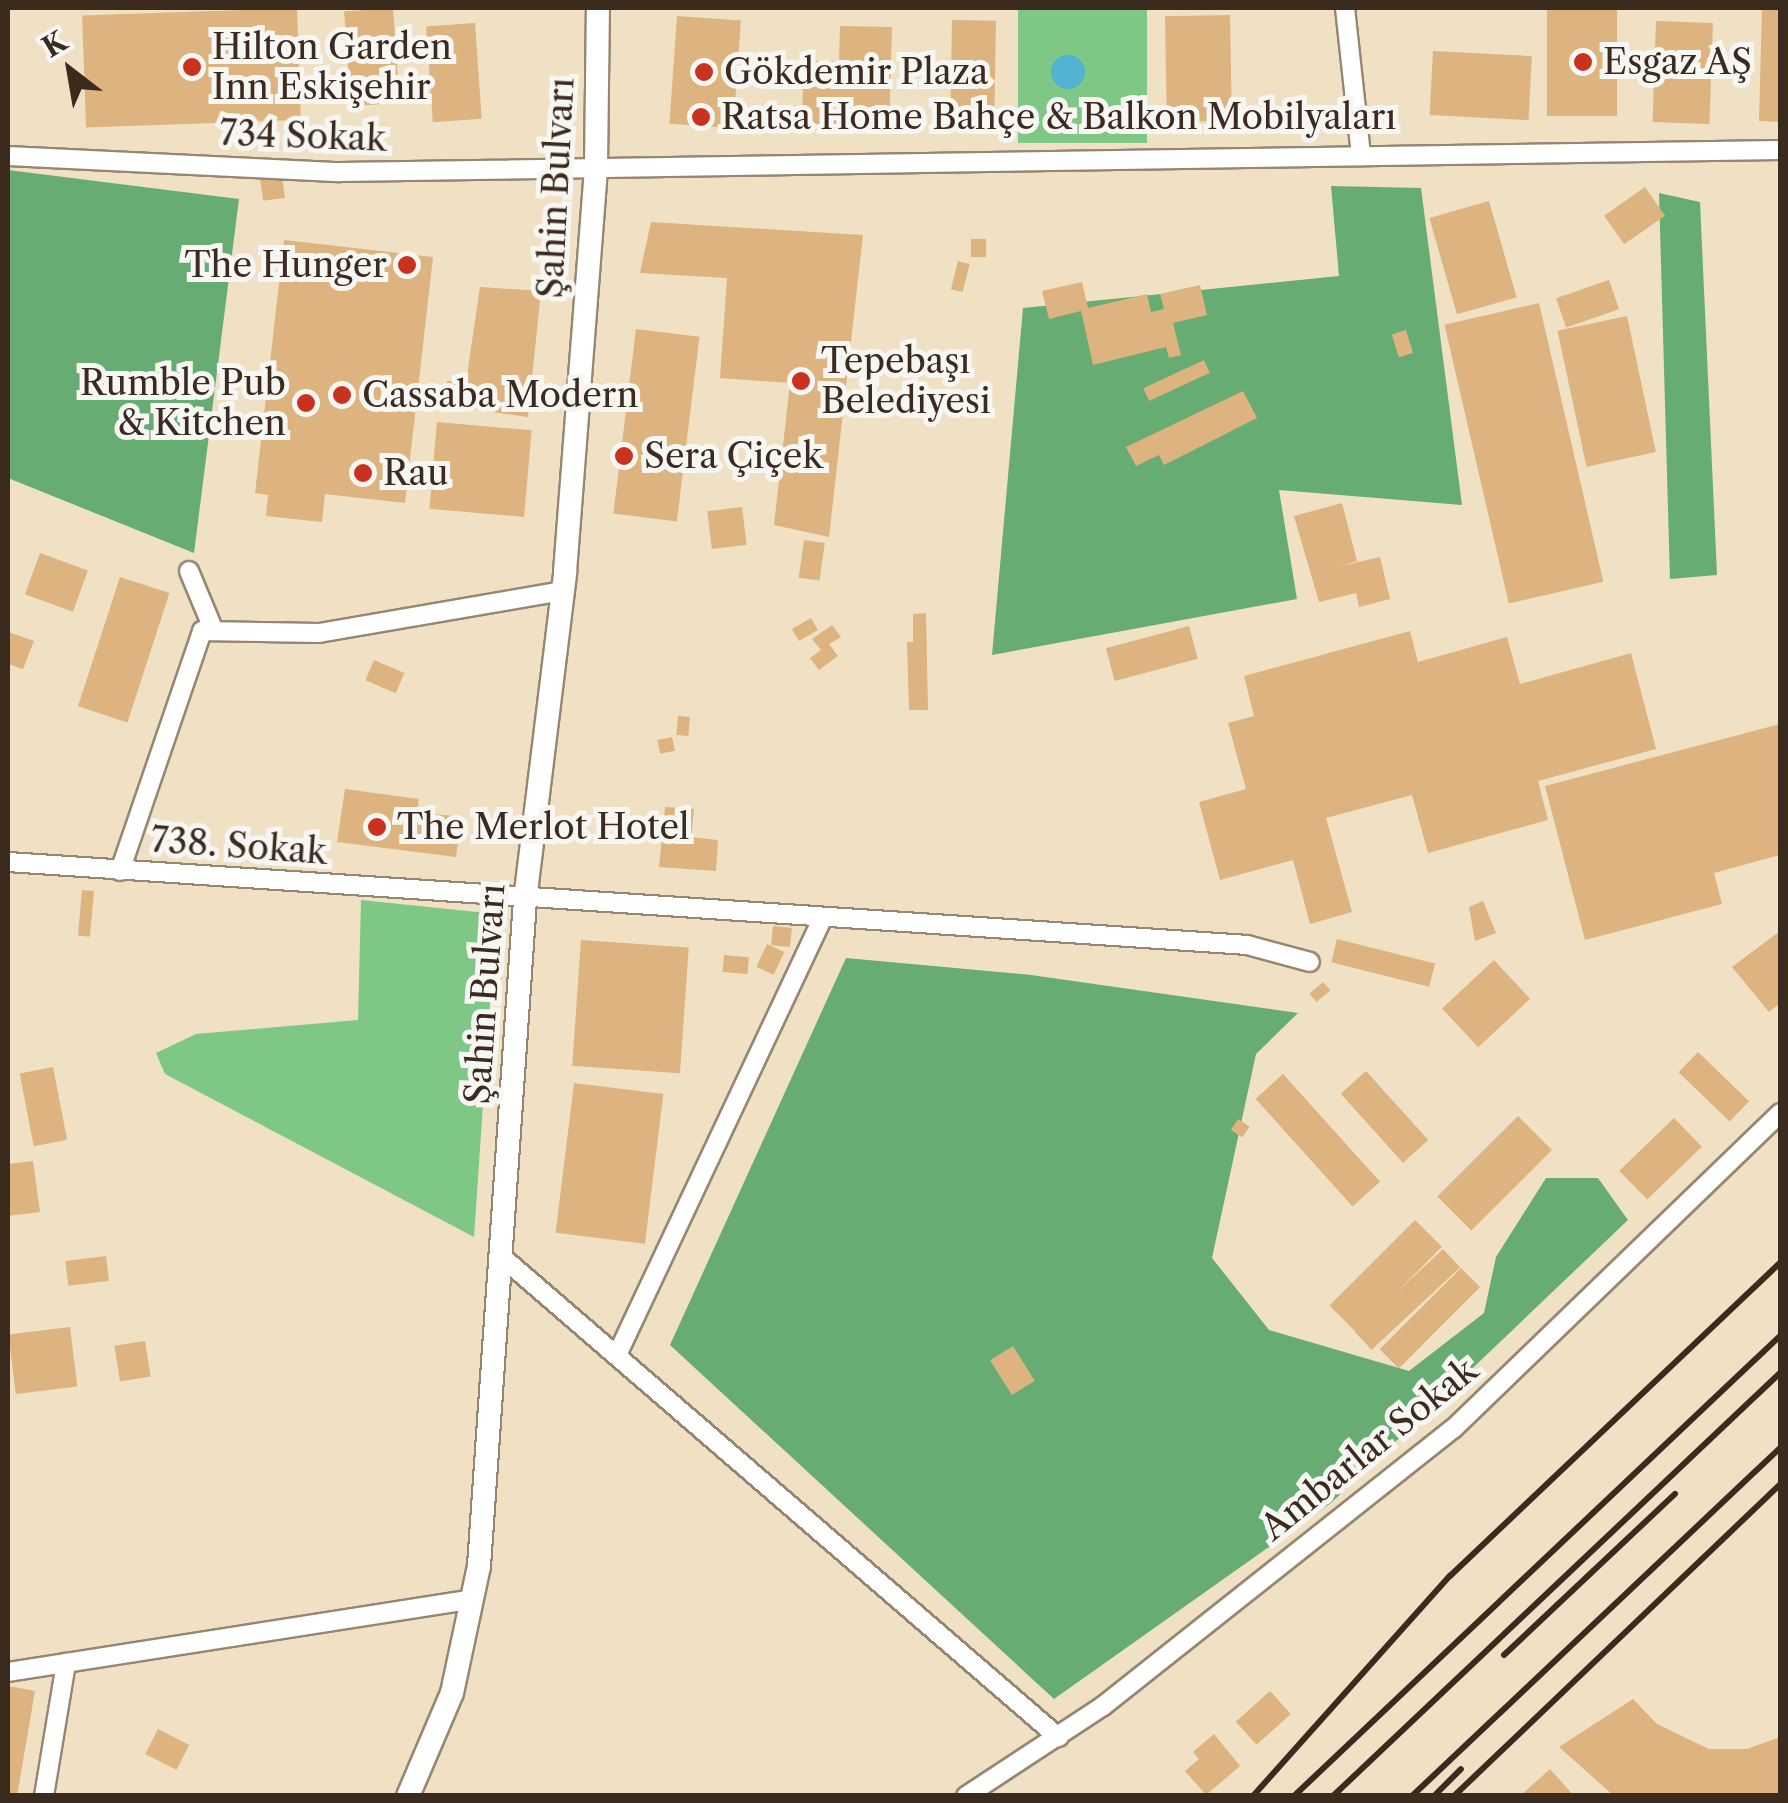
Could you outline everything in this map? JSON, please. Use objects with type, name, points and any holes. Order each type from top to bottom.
[{"type":"street","name":"Şahin Bulvarı","points":[[408,1796],[452,1693],[472,1599],[502,1257],[525,900],[563,591],[596,166],[598,8]]},
{"type":"street","points":[[1346,8],[1361,156]]},
{"type":"street","name":"734 Sokak","points":[[8,156],[340,172],[1780,150]]},
{"type":"street","points":[[189,571],[214,631]]},
{"type":"street","points":[[120,871],[202,631],[320,633],[563,591]]},
{"type":"street","name":"738. Sokak","points":[[8,862],[525,900],[1247,945],[1310,962]]},
{"type":"street","points":[[618,1355],[822,919]]},
{"type":"street","name":"Ambarlar Sokak","points":[[966,1796],[1058,1737],[1342,1522],[1453,1429],[1780,1113]]},
{"type":"street","points":[[502,1257],[981,1677],[1058,1737]]},
{"type":"street","points":[[8,1672],[472,1599]]},
{"type":"street","points":[[44,1796],[66,1663]]},
{"type":"green space","points":[[1018,8],[1147,8],[1147,143],[1018,143]]},
{"type":"green space","points":[[8,170],[239,199],[194,553],[8,478]]},
{"type":"green space","points":[[1331,186],[1421,188],[1462,505],[1279,490],[1297,599],[992,655],[1023,308],[1339,276]]},
{"type":"green space","points":[[1659,193],[1700,202],[1717,575],[1670,579]]},
{"type":"green space","points":[[361,900],[496,914],[474,1237],[165,1074],[156,1053],[196,1034],[358,1020]]},
{"type":"green space","points":[[846,958],[1031,975],[1298,1013],[1256,1054],[1212,1258],[1269,1330],[1409,1371],[1484,1313],[1496,1257],[1546,1178],[1598,1178],[1628,1220],[1331,1503],[1054,1699],[670,1345]]},
{"type":"water","points":[[1068,55],[1080,60],[1085,72],[1080,84],[1068,89],[1056,84],[1051,72],[1056,60]]},
{"type":"building","name":"Hilton Garden Inn Eskişehir","points":[[297,8],[301,120],[86,127],[82,16]]},
{"type":"building","points":[[393,8],[400,103],[351,106],[344,11]]},
{"type":"building","name":"Esgaz AŞ","points":[[1547,8],[1617,8],[1617,116],[1547,116]]},
{"type":"building","points":[[1762,8],[1780,9],[1780,122],[1759,121]]},
{"type":"building","points":[[1230,15],[1232,121],[1167,122],[1165,16]]},
{"type":"building","name":"Gökdemir Plaza","points":[[677,16],[741,20],[733,128],[669,124]]},
{"type":"building","points":[[952,20],[996,21],[994,114],[950,113]]},
{"type":"building","points":[[1656,21],[1713,23],[1709,124],[1652,122]]},
{"type":"building","points":[[475,23],[482,119],[433,122],[426,26]]},
{"type":"building","points":[[840,26],[892,27],[889,131],[802,129],[803,79],[815,79],[815,61],[839,61]]},
{"type":"building","points":[[1433,51],[1532,56],[1529,120],[1430,115]]},
{"type":"building","points":[[282,177],[285,198],[263,201],[260,180]]},
{"type":"building","points":[[1645,187],[1665,216],[1624,244],[1604,216]]},
{"type":"building","points":[[1489,201],[1517,297],[1457,314],[1429,218]]},
{"type":"building","name":"Tepebaşı Belediyesi","points":[[651,222],[863,235],[829,537],[774,525],[790,383],[720,378],[727,278],[640,273]]},
{"type":"building","points":[[971,239],[986,239],[986,257],[971,257]]},
{"type":"building","name":"Cassaba Modern","points":[[284,240],[433,257],[405,503],[325,494],[322,522],[266,516],[268,495],[255,493]]},
{"type":"building","points":[[958,261],[970,264],[963,292],[951,289]]},
{"type":"building","points":[[1609,280],[1619,309],[1566,328],[1556,298]]},
{"type":"building","points":[[1082,282],[1088,308],[1147,294],[1151,312],[1164,309],[1160,294],[1200,285],[1207,315],[1173,323],[1181,355],[1169,358],[1166,347],[1093,365],[1081,311],[1049,319],[1042,291]]},
{"type":"building","points":[[480,287],[541,291],[528,417],[442,405],[447,381],[466,382]]},
{"type":"building","points":[[1539,303],[1603,582],[1509,603],[1444,325]]},
{"type":"building","points":[[1627,316],[1656,452],[1586,467],[1558,331]]},
{"type":"building","points":[[636,329],[700,337],[677,521],[613,514]]},
{"type":"building","points":[[1406,330],[1413,353],[1399,357],[1392,334]]},
{"type":"building","points":[[1204,360],[1210,373],[1149,401],[1143,388]]},
{"type":"building","points":[[1243,391],[1257,418],[1164,465],[1159,455],[1136,466],[1126,447]]},
{"type":"building","points":[[437,422],[532,430],[524,517],[429,509]]},
{"type":"building","points":[[1342,503],[1357,561],[1341,566],[1380,557],[1390,599],[1359,607],[1356,593],[1319,602],[1294,516]]},
{"type":"building","points":[[742,507],[747,545],[712,549],[707,511]]},
{"type":"building","points":[[804,540],[825,543],[820,581],[799,578]]},
{"type":"building","points":[[40,553],[88,570],[73,612],[25,594]]},
{"type":"building","points":[[120,577],[169,593],[127,722],[78,706]]},
{"type":"building","points":[[926,613],[928,710],[909,710],[907,642],[913,642],[913,614]]},
{"type":"building","points":[[811,618],[818,630],[799,641],[792,629]]},
{"type":"building","points":[[832,625],[841,637],[829,644],[838,656],[819,670],[810,658],[821,650],[812,639]]},
{"type":"building","points":[[1189,626],[1198,659],[1115,681],[1106,648]]},
{"type":"building","points":[[1410,631],[1418,662],[1507,637],[1520,684],[1631,653],[1656,749],[1538,781],[1548,820],[1428,853],[1412,795],[1326,818],[1352,912],[1310,924],[1293,860],[1220,880],[1199,802],[1246,789],[1228,723],[1254,716],[1244,676]]},
{"type":"building","points":[[8,632],[34,641],[23,669],[8,664]]},
{"type":"building","points":[[374,660],[404,673],[396,693],[365,680]]},
{"type":"building","points":[[678,716],[690,717],[688,736],[676,735]]},
{"type":"building","points":[[1780,724],[1780,855],[1714,873],[1722,904],[1585,940],[1545,786]]},
{"type":"building","points":[[672,737],[675,751],[660,754],[657,740]]},
{"type":"building","name":"The Merlot Hotel","points":[[345,789],[419,799],[417,812],[461,817],[456,857],[337,842]]},
{"type":"building","points":[[665,807],[694,809],[691,837],[718,840],[716,871],[659,867]]},
{"type":"building","points":[[82,890],[94,891],[90,937],[78,936]]},
{"type":"building","points":[[1483,901],[1496,933],[1475,941],[1469,907]]},
{"type":"building","points":[[773,926],[792,928],[790,947],[771,945]]},
{"type":"building","points":[[1780,931],[1780,1003],[1769,1012],[1732,967]]},
{"type":"building","points":[[1337,939],[1435,963],[1429,987],[1331,962]]},
{"type":"building","points":[[581,940],[689,948],[680,1073],[572,1066]]},
{"type":"building","points":[[767,944],[784,952],[774,975],[756,967]]},
{"type":"building","points":[[724,955],[749,957],[747,974],[723,972]]},
{"type":"building","points":[[1494,960],[1530,999],[1478,1047],[1442,1008]]},
{"type":"building","points":[[1323,982],[1330,990],[1317,1002],[1309,994]]},
{"type":"building","points":[[1698,1052],[1749,1101],[1730,1121],[1679,1072]]},
{"type":"building","points":[[53,1067],[67,1140],[34,1146],[20,1073]]},
{"type":"building","points":[[1366,1071],[1428,1140],[1403,1163],[1341,1094]]},
{"type":"building","points":[[1283,1074],[1380,1182],[1353,1207],[1256,1099]]},
{"type":"building","points":[[574,1083],[663,1094],[645,1244],[556,1233]]},
{"type":"building","points":[[1518,1116],[1552,1150],[1471,1231],[1437,1197]]},
{"type":"building","points":[[1674,1118],[1702,1147],[1647,1200],[1619,1171]]},
{"type":"building","points":[[1238,1119],[1250,1127],[1242,1138],[1231,1130]]},
{"type":"building","points":[[33,1161],[40,1212],[8,1216],[8,1164]]},
{"type":"building","points":[[1415,1220],[1442,1247],[1356,1332],[1329,1306]]},
{"type":"building","points":[[1443,1249],[1460,1267],[1372,1350],[1355,1332]]},
{"type":"building","points":[[106,1256],[109,1281],[68,1286],[65,1261]]},
{"type":"building","points":[[1461,1268],[1480,1287],[1399,1368],[1380,1349]]},
{"type":"building","points":[[70,1327],[77,1387],[16,1394],[8,1335]]},
{"type":"building","points":[[145,1341],[151,1377],[120,1381],[114,1346]]},
{"type":"building","points":[[1013,1346],[1035,1381],[1012,1395],[990,1360]]},
{"type":"building","points":[[8,1686],[35,1691],[17,1796],[8,1796]]},
{"type":"building","points":[[1270,1691],[1291,1714],[1257,1745],[1236,1722]]},
{"type":"building","points":[[1633,1699],[1657,1724],[1709,1749],[1747,1749],[1780,1737],[1780,1796],[1614,1796],[1559,1747]]},
{"type":"building","points":[[158,1729],[189,1745],[176,1770],[145,1754]]},
{"type":"building","points":[[1214,1734],[1240,1766],[1206,1795],[1185,1771],[1199,1759],[1193,1752]]},
{"type":"building","points":[[1550,1769],[1574,1796],[1520,1796]]},
{"type":"railway","points":[[1253,1796],[1450,1576],[1780,1263]]},
{"type":"railway","points":[[1294,1796],[1780,1336]]},
{"type":"railway","points":[[1333,1796],[1780,1373]]},
{"type":"railway","points":[[1412,1796],[1780,1448]]},
{"type":"railway","points":[[1454,1796],[1780,1485]]},
{"type":"railway","points":[[1504,1655],[1675,1494]]},
{"type":"railway","points":[[1434,1796],[1461,1769]]},
{"type":"place","name":"Esgaz AŞ","points":[[1583,62]]},
{"type":"place","name":"Hilton Garden Inn Eskişehir","points":[[192,67]]},
{"type":"place","name":"Gökdemir Plaza","points":[[704,72]]},
{"type":"place","name":"Ratsa Home Bahçe & Balkon Mobilyaları","points":[[701,117]]},
{"type":"place","name":"The Hunger","points":[[407,265]]},
{"type":"place","name":"Tepebaşı Belediyesi","points":[[801,381]]},
{"type":"place","name":"Cassaba Modern","points":[[342,395]]},
{"type":"place","name":"Rumble Pub & Kitchen","points":[[306,403]]},
{"type":"place","name":"Sera Çiçek","points":[[624,456]]},
{"type":"place","name":"Rau","points":[[363,473]]},
{"type":"place","name":"The Merlot Hotel","points":[[377,827]]}]
